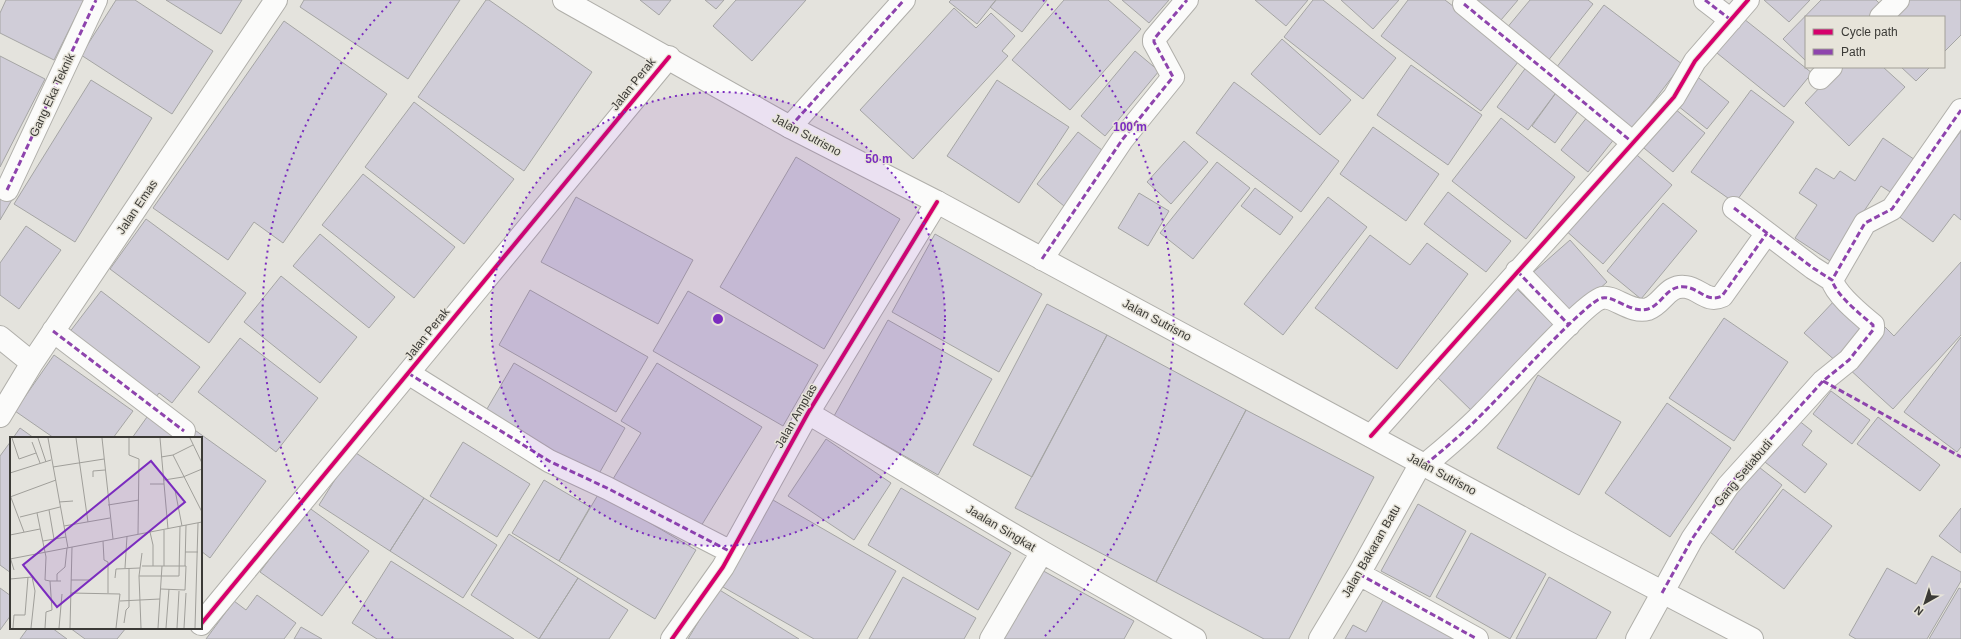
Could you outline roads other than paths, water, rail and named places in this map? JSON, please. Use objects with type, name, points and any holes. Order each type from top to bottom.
[{"type":"street","name":"Gang Eka Teknik","points":[[7,190],[96,0]]},
{"type":"street","name":"Jalan Emas","points":[[0,416],[53,331],[276,0]]},
{"type":"street","name":"Jalan Sutrisno","points":[[564,0],[669,57],[790,127],[937,202],[1662,593],[1752,639]]},
{"type":"street","points":[[790,127],[904,0]]},
{"type":"street","points":[[1042,258],[1122,140],[1174,77],[1154,42],[1154,39],[1187,0]]},
{"type":"street","points":[[1705,0],[1731,20]]},
{"type":"street","points":[[1371,436],[1632,142],[1674,97],[1695,61],[1748,0]]},
{"type":"street","points":[[1882,16],[1898,0]]},
{"type":"street","points":[[1464,4],[1632,142]]},
{"type":"street","name":"Jalan Perak","points":[[202,623],[669,57]]},
{"type":"street","points":[[1734,208],[1812,268],[1832,280],[1865,223],[1892,209],[1961,110]]},
{"type":"street","name":"Jalan Amplas","points":[[672,639],[723,567],[808,413],[937,202]]},
{"type":"street","name":"Jalan Bakaran Batu","points":[[1320,639],[1423,464],[1482,414],[1569,325],[1601,298],[1640,310],[1649,309],[1676,287],[1687,287],[1704,297],[1716,299],[1722,296],[1767,233]]},
{"type":"street","points":[[1517,271],[1569,325]]},
{"type":"street","name":"Gang Setiabudi","points":[[1637,639],[1692,539],[1728,486],[1823,381],[1848,360],[1873,330],[1874,327],[1850,305],[1836,288],[1832,280]]},
{"type":"street","points":[[53,331],[184,431]]},
{"type":"street","points":[[0,337],[32,363]]},
{"type":"street","points":[[408,373],[548,461],[607,488],[731,552]]},
{"type":"street","name":"Jaalan Singkat","points":[[808,413],[1042,552],[1195,639]]},
{"type":"street","points":[[991,639],[1042,552]]},
{"type":"street","points":[[1359,574],[1477,639]]},
{"type":"street","points":[[189,639],[197,629]]}]
